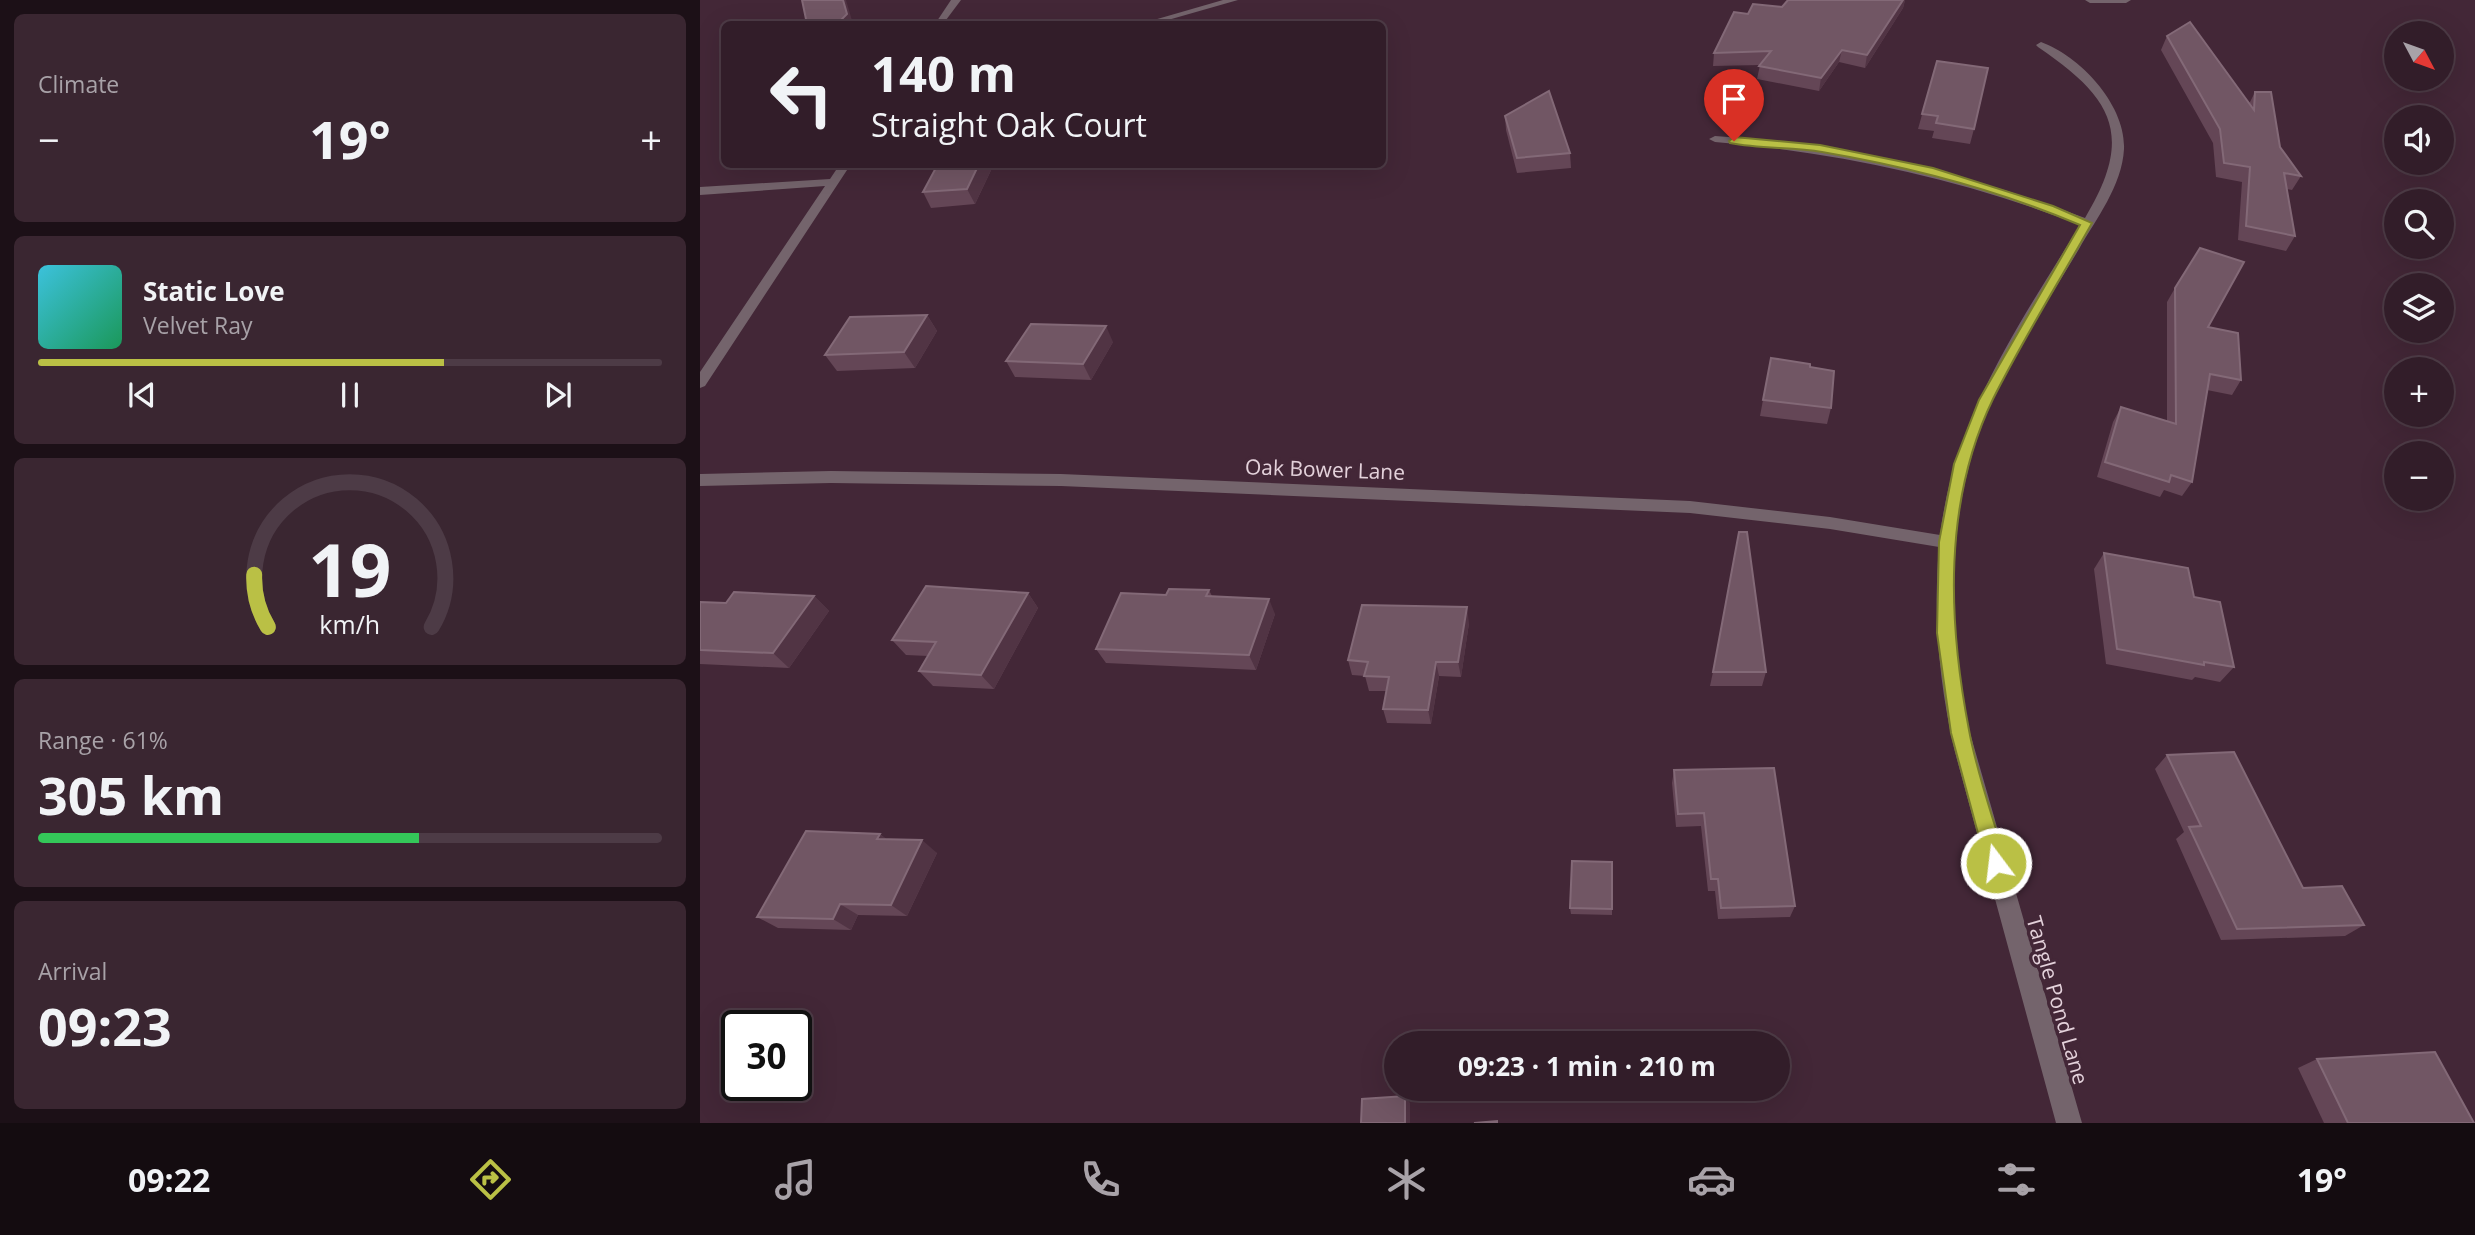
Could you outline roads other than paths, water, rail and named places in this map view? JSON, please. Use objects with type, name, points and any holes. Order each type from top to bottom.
[{"type":"street","points":[[941,21],[956,0]]},
{"type":"street","points":[[1155,21],[1233,0]]},
{"type":"street","points":[[2090,0],[2126,0]]},
{"type":"street","name":"Tangle Pond Lane","points":[[2041,45],[2068,63],[2095,88],[2111,111],[2118,135],[2118,156],[2109,181],[2087,223],[1986,400],[1961,464],[1947,542],[1945,633],[1960,733],[2069,1123]]},
{"type":"street","points":[[1715,139],[1820,148],[1881,160],[1998,191],[2087,223]]},
{"type":"street","points":[[700,383],[844,168]]},
{"type":"street","points":[[700,191],[835,182]]},
{"type":"street","name":"Oak Bower Lane","points":[[700,480],[831,477],[1061,480],[1676,507],[1830,523],[1947,542]]}]
